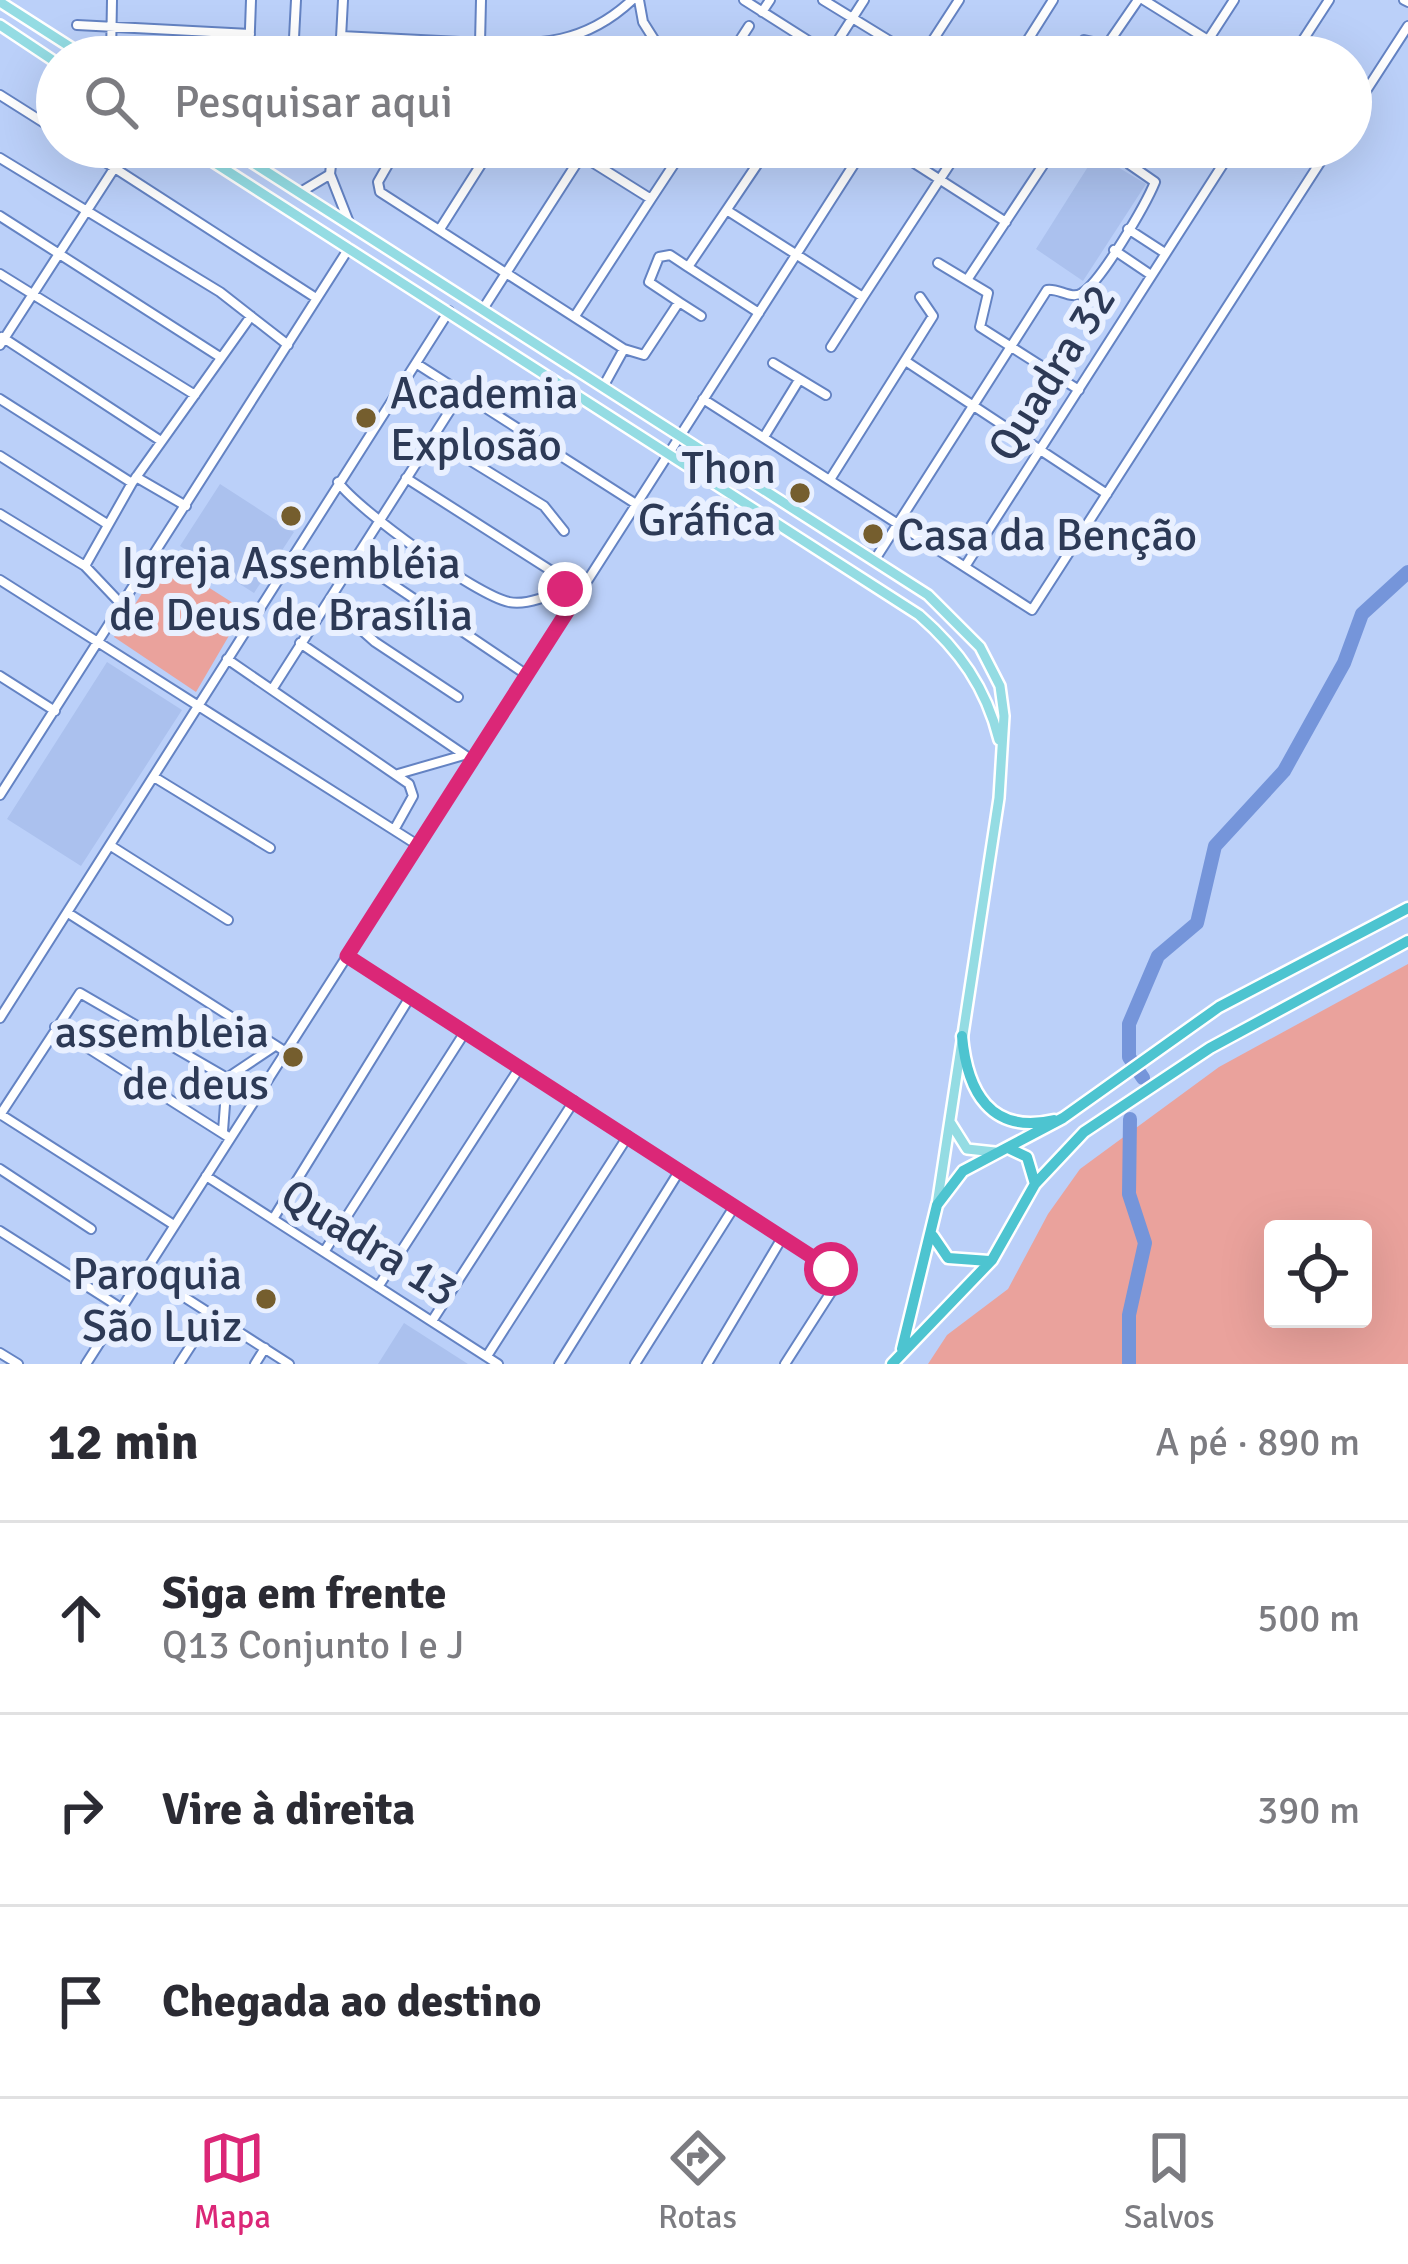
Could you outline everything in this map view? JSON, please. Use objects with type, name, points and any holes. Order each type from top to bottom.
[{"type":"highway","points":[[902,1349],[938,1205],[963,1171],[1063,1118],[1231,1000],[1408,908]]},
{"type":"highway","points":[[892,1364],[992,1261],[1035,1184],[1064,1150],[1144,1090],[1317,986],[1408,940]]},
{"type":"highway","points":[[962,1036],[967,1078],[986,1108],[1022,1123],[1063,1118]]},
{"type":"highway","points":[[1001,1150],[1028,1157],[1035,1184]]},
{"type":"highway","points":[[933,1236],[940,1249],[959,1262],[992,1261]]},
{"type":"main road","points":[[0,2],[53,36]]},
{"type":"main road","points":[[0,25],[36,49]]},
{"type":"main road","points":[[223,168],[919,615],[951,643],[976,678],[1001,751]]},
{"type":"main road","points":[[260,168],[781,500],[965,627],[1000,686],[999,798],[938,1205]]},
{"type":"main road","points":[[295,213],[309,210],[311,201]]},
{"type":"main road","points":[[538,368],[549,352]]},
{"type":"main road","points":[[553,377],[561,360]]},
{"type":"main road","points":[[768,517],[781,500]]},
{"type":"main road","points":[[951,643],[965,627]]},
{"type":"main road","points":[[950,1121],[967,1150],[1001,1150]]},
{"type":"street","points":[[111,36],[112,0]]},
{"type":"street","points":[[76,26],[250,34],[251,0]]},
{"type":"street","points":[[294,36],[296,0]]},
{"type":"street","points":[[341,36],[343,0]]},
{"type":"street","points":[[480,36],[481,0]]},
{"type":"street","points":[[577,36],[636,0],[653,36]]},
{"type":"street","points":[[744,0],[798,36]]},
{"type":"street","points":[[762,12],[770,0]]},
{"type":"street","points":[[824,0],[883,36]]},
{"type":"street","points":[[841,36],[865,0]]},
{"type":"street","points":[[934,36],[959,0]]},
{"type":"street","points":[[1030,36],[1053,0]]},
{"type":"street","points":[[1114,36],[1141,0],[1203,36]]},
{"type":"street","points":[[1210,36],[1234,0]]},
{"type":"street","points":[[1306,36],[1329,0]]},
{"type":"street","points":[[742,36],[749,26]]},
{"type":"street","points":[[1372,82],[1408,26]]},
{"type":"street","points":[[0,95],[36,118]]},
{"type":"street","points":[[0,158],[220,292],[288,345]]},
{"type":"street","points":[[161,441],[1,340],[115,168],[316,298]]},
{"type":"street","points":[[266,168],[270,175]]},
{"type":"street","points":[[331,168],[351,226]]},
{"type":"street","points":[[388,168],[378,189],[624,350],[644,355],[679,302]]},
{"type":"street","points":[[440,230],[479,168]]},
{"type":"street","points":[[483,309],[574,168]]},
{"type":"street","points":[[608,168],[651,199]]},
{"type":"street","points":[[575,316],[671,168]]},
{"type":"street","points":[[688,267],[756,168]]},
{"type":"street","points":[[86,1364],[468,758],[527,675],[577,587],[636,505],[852,168]]},
{"type":"street","points":[[921,168],[1006,222]]},
{"type":"street","points":[[831,347],[948,168]]},
{"type":"street","points":[[967,280],[1041,168]]},
{"type":"street","points":[[874,561],[1047,290],[1082,294],[1128,229],[1155,182],[1135,168]]},
{"type":"street","name":"Quadra 32","points":[[966,566],[1220,168]]},
{"type":"street","points":[[703,400],[1032,610],[1317,168]]},
{"type":"street","points":[[299,193],[330,174]]},
{"type":"street","points":[[728,211],[863,297]]},
{"type":"street","points":[[0,216],[220,357]]},
{"type":"street","points":[[1128,229],[1165,253]]},
{"type":"street","points":[[0,795],[5,777],[55,711],[349,248]]},
{"type":"street","points":[[1114,250],[1151,274]]},
{"type":"street","points":[[701,316],[648,278],[662,255],[759,313]]},
{"type":"street","points":[[938,262],[990,297],[980,327],[1079,390]]},
{"type":"street","points":[[0,274],[195,394]]},
{"type":"street","points":[[831,478],[933,316],[920,297]]},
{"type":"street","points":[[0,1018],[449,311]]},
{"type":"street","points":[[85,566],[134,480],[250,316]]},
{"type":"street","points":[[603,387],[624,350]]},
{"type":"street","points":[[907,362],[1107,494]]},
{"type":"street","points":[[773,363],[826,395]]},
{"type":"street","points":[[417,364],[636,505]]},
{"type":"street","points":[[764,437],[799,380]]},
{"type":"street","points":[[273,688],[461,393]]},
{"type":"street","points":[[0,399],[186,506]]},
{"type":"street","points":[[432,437],[544,506],[564,530]]},
{"type":"street","points":[[0,456],[107,524]]},
{"type":"street","points":[[406,478],[577,587]]},
{"type":"street","points":[[338,482],[380,520],[502,600],[521,603],[577,587]]},
{"type":"street","points":[[0,514],[85,566],[122,605]]},
{"type":"street","points":[[355,559],[527,675]]},
{"type":"street","points":[[0,580],[416,844]]},
{"type":"street","points":[[329,601],[375,642],[458,697]]},
{"type":"street","points":[[300,643],[468,758]]},
{"type":"street","points":[[227,659],[397,775],[413,796],[394,830]]},
{"type":"street","points":[[0,676],[55,711]]},
{"type":"street","points":[[397,775],[468,758]]},
{"type":"street","points":[[154,777],[270,848]]},
{"type":"street","points":[[111,846],[228,920]]},
{"type":"street","points":[[68,913],[286,1052]]},
{"type":"street","points":[[347,956],[831,1269],[836,1280],[785,1364]]},
{"type":"street","points":[[174,1225],[0,1115],[74,997],[87,994],[227,1078]]},
{"type":"street","points":[[273,1219],[410,997]]},
{"type":"street","points":[[56,1028],[227,1135]]},
{"type":"street","points":[[324,1252],[465,1032]]},
{"type":"street","points":[[227,1078],[275,1046]]},
{"type":"street","points":[[378,1287],[520,1067]]},
{"type":"street","points":[[227,1078],[227,1135]]},
{"type":"street","points":[[432,1321],[574,1101]]},
{"type":"street","points":[[487,1356],[628,1136]]},
{"type":"street","points":[[0,1168],[91,1229]]},
{"type":"street","points":[[559,1364],[680,1170]]},
{"type":"street","name":"Quadra 13","points":[[206,1176],[498,1364]]},
{"type":"street","points":[[635,1364],[734,1207]]},
{"type":"street","points":[[0,1231],[122,1308]]},
{"type":"street","points":[[707,1364],[782,1238]]},
{"type":"street","points":[[145,1272],[289,1364]]},
{"type":"street","points":[[179,1364],[212,1313]]},
{"type":"street","points":[[255,1364],[265,1348]]},
{"type":"street","points":[[0,1352],[18,1364]]},
{"type":"shaded area","points":[[1087,168],[1119,168],[1146,184],[1083,281],[1036,249]]},
{"type":"shaded area","points":[[220,484],[294,532],[254,593],[180,546]]},
{"type":"shaded area","points":[[164,559],[244,610],[196,692],[114,637]]},
{"type":"shaded area","points":[[107,662],[182,710],[81,866],[7,819]]},
{"type":"shaded area","points":[[1408,964],[1408,1364],[928,1364],[947,1335],[1008,1289],[1048,1214],[1080,1169],[1219,1067]]},
{"type":"shaded area","points":[[404,1323],[468,1364],[378,1364]]},
{"type":"waterway","points":[[1143,1078],[1129,1057],[1129,1024],[1158,956],[1197,923],[1215,846],[1284,771],[1344,663],[1362,614],[1408,572]]},
{"type":"waterway","points":[[1129,1364],[1129,1315],[1145,1243],[1129,1194],[1130,1119]]},
{"type":"place","name":"Academia Explosão","points":[[366,418]]},
{"type":"place","name":"Thon Gráfica","points":[[800,493]]},
{"type":"place","name":"Igreja Assembléia de Deus de Brasília","points":[[291,516]]},
{"type":"place","name":"Casa da Benção","points":[[873,534]]},
{"type":"place","name":"assembleia de deus","points":[[293,1057]]},
{"type":"place","name":"Paroquia São Luiz","points":[[266,1299]]},
{"type":"route","points":[[565,589],[573,585],[581,590],[347,956],[831,1269]]}]
